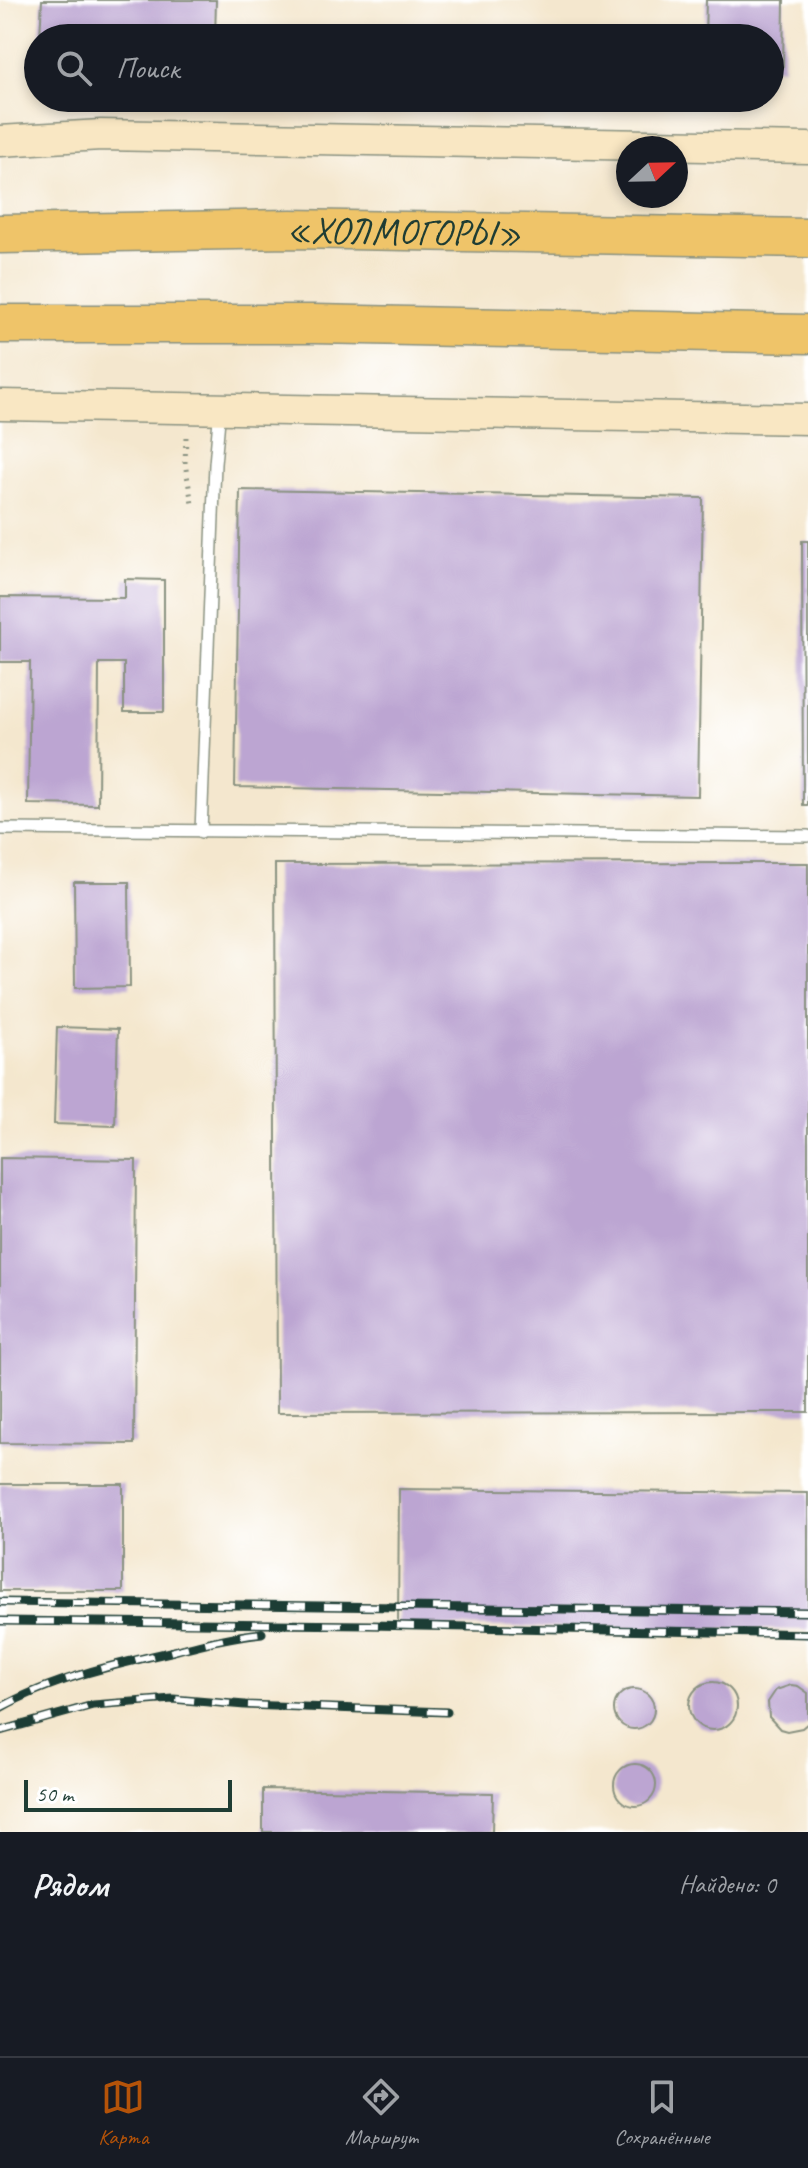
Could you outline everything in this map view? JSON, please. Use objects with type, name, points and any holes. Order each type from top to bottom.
[{"type":"highway","name":"«ХОЛМОГОРЫ»","points":[[0,234],[291,229],[808,238]]},
{"type":"highway","points":[[0,324],[314,324],[808,334]]},
{"type":"street","points":[[0,141],[101,135],[808,148]]},
{"type":"street","points":[[0,405],[808,419]]},
{"type":"lane","points":[[201,832],[215,464],[220,408]]},
{"type":"lane","points":[[0,829],[808,836]]},
{"type":"path","points":[[186,437],[185,463],[194,514]]},
{"type":"building","points":[[42,0],[216,0],[215,24],[41,24]]},
{"type":"building","points":[[706,0],[784,0],[784,24],[705,24]]},
{"type":"building","points":[[240,490],[703,498],[698,796],[235,787]]},
{"type":"building","points":[[802,541],[808,541],[808,805],[803,805]]},
{"type":"building","points":[[125,579],[164,580],[164,712],[124,712],[124,663],[99,663],[98,805],[28,804],[30,662],[0,662],[0,597],[125,598]]},
{"type":"building","points":[[808,863],[808,1412],[277,1413],[275,864]]},
{"type":"building","points":[[74,882],[129,882],[130,987],[75,988]]},
{"type":"building","points":[[57,1027],[118,1029],[115,1126],[54,1124]]},
{"type":"building","points":[[0,1158],[136,1160],[134,1444],[0,1443]]},
{"type":"building","points":[[0,1484],[123,1484],[123,1591],[0,1591]]},
{"type":"building","points":[[399,1489],[808,1493],[808,1630],[398,1626]]},
{"type":"building","points":[[713,1682],[730,1689],[737,1706],[730,1723],[713,1730],[696,1723],[689,1706],[696,1689]]},
{"type":"building","points":[[791,1685],[808,1693],[808,1723],[802,1728],[787,1731],[780,1729],[769,1717],[768,1702],[776,1690]]},
{"type":"building","points":[[634,1689],[648,1695],[654,1709],[648,1723],[634,1729],[620,1723],[614,1709],[620,1695]]},
{"type":"building","points":[[635,1764],[650,1770],[656,1785],[650,1800],[635,1806],[620,1800],[614,1785],[620,1770]]},
{"type":"building","points":[[263,1789],[493,1793],[492,1832],[263,1832]]},
{"type":"railway","points":[[0,1602],[808,1612]]},
{"type":"railway","points":[[0,1621],[808,1634]]},
{"type":"railway","points":[[0,1708],[40,1689],[83,1674],[216,1641],[262,1633]]},
{"type":"railway","points":[[0,1731],[93,1705],[173,1699],[245,1705],[447,1712]]}]
